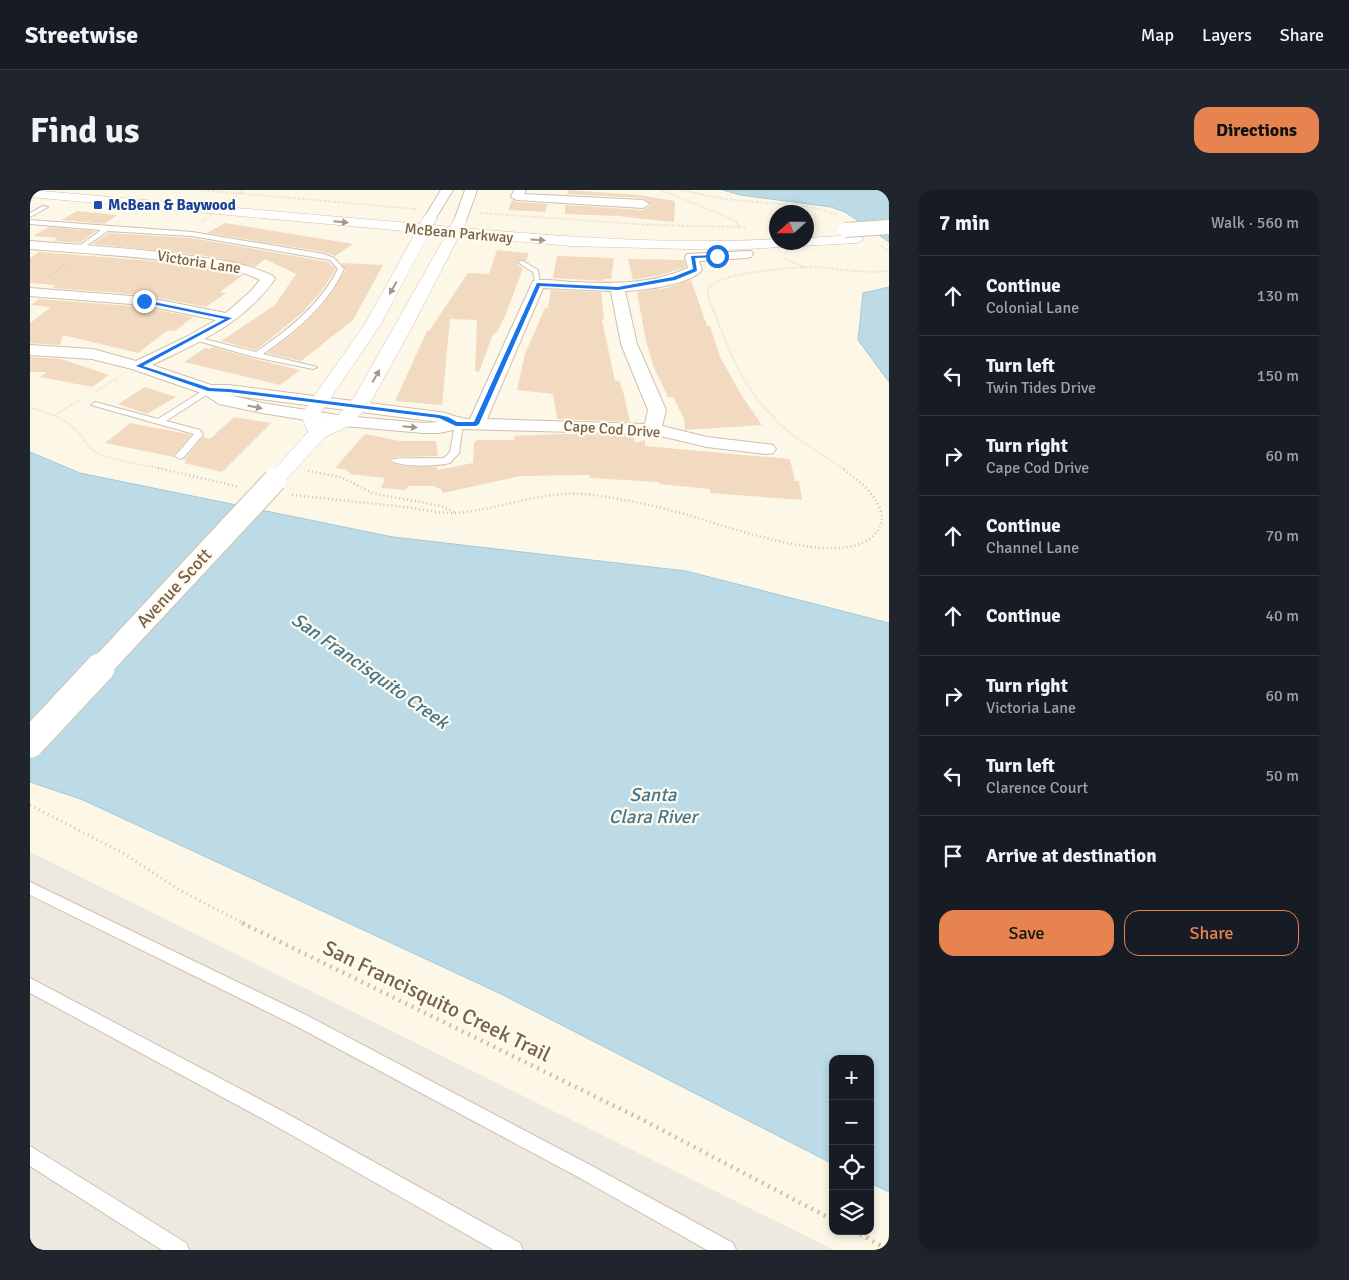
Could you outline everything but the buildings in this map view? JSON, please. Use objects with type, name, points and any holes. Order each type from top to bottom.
[{"type":"main road","name":"McBean Parkway","points":[[124,190],[427,219],[458,226],[571,242],[666,245],[776,244],[889,237]]},
{"type":"main road","name":"McBean Parkway","points":[[30,193],[239,212],[427,219]]},
{"type":"main road","points":[[239,212],[258,220],[278,224],[377,238]]},
{"type":"main road","name":"Avenue Scott","points":[[30,743],[280,474],[373,324],[416,246],[427,219]]},
{"type":"main road","points":[[814,231],[844,225],[889,227]]},
{"type":"main road","name":"McBean Parkway","points":[[458,226],[624,232],[769,233]]},
{"type":"main road","points":[[344,420],[363,399],[404,329],[458,226]]},
{"type":"main road","points":[[399,242],[416,246]]},
{"type":"street","name":"Avenue Scott","points":[[427,219],[447,190]]},
{"type":"street","points":[[458,226],[471,190]]},
{"type":"street","points":[[520,190],[518,197],[644,201],[644,218]]},
{"type":"street","name":"Victoria Lane","points":[[30,245],[166,256],[228,265],[254,271],[268,279],[256,297],[230,318],[138,366]]},
{"type":"street","points":[[464,424],[538,284],[618,289],[668,280],[687,274],[695,270],[692,257],[746,254]]},
{"type":"street","points":[[618,289],[628,344],[657,410],[652,429]]},
{"type":"street","points":[[30,292],[144,301],[230,318]]},
{"type":"street","points":[[30,350],[94,354],[138,366],[210,390],[225,400],[316,417]]},
{"type":"street","name":"Cape Cod Drive","points":[[316,417],[356,407],[446,418],[464,424]]},
{"type":"street","name":"Cape Cod Drive","points":[[316,417],[435,429],[464,424],[652,429],[708,442],[767,449]]},
{"type":"lane","points":[[30,215],[45,206]]},
{"type":"lane","points":[[30,222],[192,234],[324,256],[332,259],[341,269],[317,308],[300,324],[258,354]]},
{"type":"lane","points":[[80,248],[108,229]]},
{"type":"lane","points":[[521,262],[536,271],[538,284]]},
{"type":"lane","points":[[192,338],[313,367]]},
{"type":"lane","points":[[160,422],[210,390]]},
{"type":"lane","points":[[95,405],[197,432],[199,435],[180,456]]},
{"type":"lane","points":[[394,460],[425,463],[447,461],[454,453],[464,424]]},
{"type":"lane","points":[[30,888],[300,1020],[586,1172],[726,1250]]},
{"type":"lane","points":[[30,985],[278,1118],[513,1250]]},
{"type":"lane","points":[[30,1155],[179,1250]]},
{"type":"path","points":[[201,190],[427,219]]},
{"type":"path","points":[[202,221],[243,190]]},
{"type":"path","points":[[478,213],[650,225],[740,227],[734,220],[661,190]]},
{"type":"path","points":[[681,190],[717,198],[828,210],[844,225]]},
{"type":"path","points":[[875,242],[889,251]]},
{"type":"path","points":[[46,278],[78,254],[80,248]]},
{"type":"path","points":[[30,408],[54,415],[68,424]]},
{"type":"path","points":[[280,474],[340,478],[372,493],[440,506],[451,509],[455,513]]},
{"type":"path","name":"San Francisquito Creek Trail","points":[[30,805],[121,852],[183,892],[242,923],[643,1120],[829,1218]]},
{"type":"path","points":[[861,1235],[889,1250]]},
{"type":"shaded area","points":[[30,852],[834,1250],[30,1250]]},
{"type":"water","points":[[723,190],[889,190],[889,242],[845,212],[831,207],[740,195]]},
{"type":"water","points":[[889,287],[889,382],[858,340],[863,293]]},
{"type":"water","name":"Santa Clara River","points":[[30,452],[80,473],[393,537],[686,571],[889,623],[889,1192],[874,1185],[874,1055],[829,1055],[829,1162],[499,993],[83,800],[30,782]]},
{"type":"place","name":"McBean & Baywood","points":[[98,205]]},
{"type":"route","points":[[144,301],[230,318],[138,366],[210,390],[229,390],[439,417],[446,418],[456,424],[476,424],[538,284],[618,289],[639,284],[655,283],[687,274],[695,270],[692,257],[717,256]]},
{"type":"water label","name":"San Francisquito Creek","points":[[370,671]]}]
